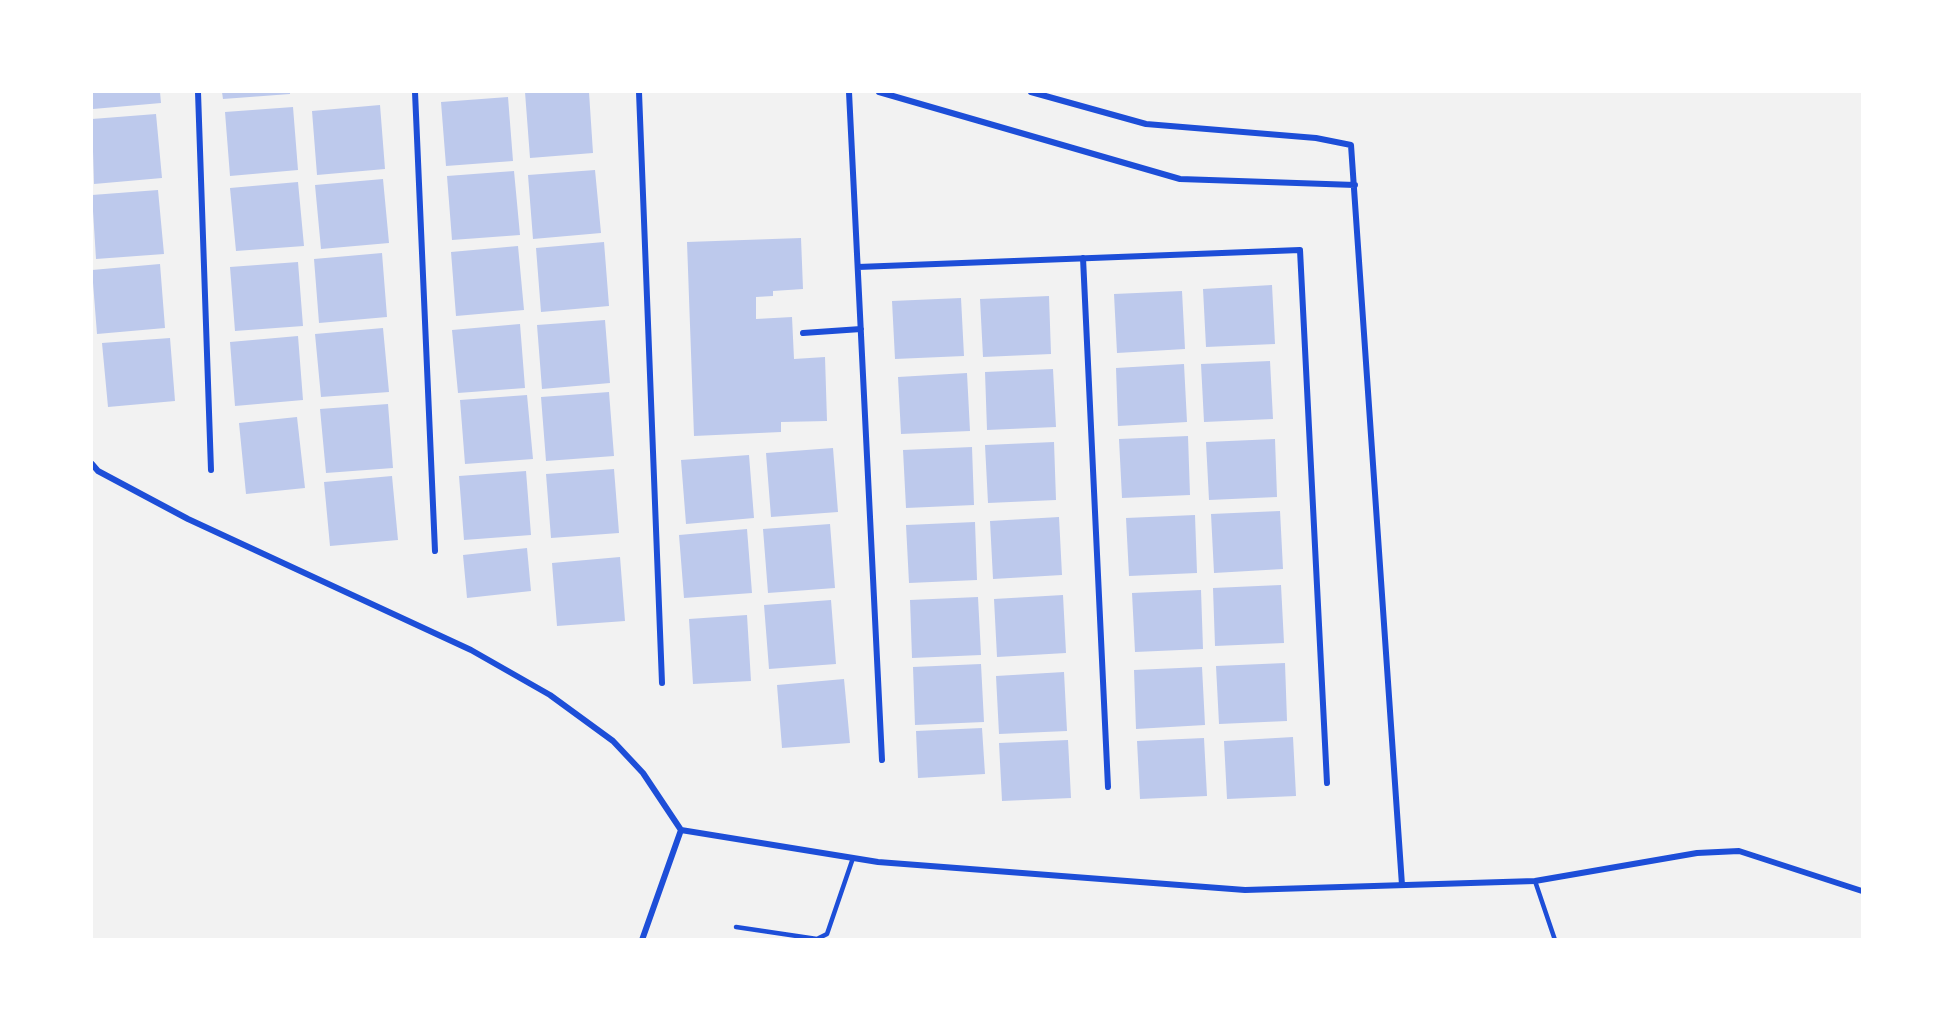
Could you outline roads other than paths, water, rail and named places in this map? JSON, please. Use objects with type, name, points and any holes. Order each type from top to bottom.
[{"type":"street","points":[[198,92],[211,470]]},
{"type":"street","points":[[415,92],[435,551]]},
{"type":"street","points":[[639,92],[662,683]]},
{"type":"street","points":[[849,92],[882,760]]},
{"type":"street","points":[[879,92],[1180,179],[1355,185]]},
{"type":"street","points":[[1031,92],[1146,124],[1316,138],[1351,145],[1402,885]]},
{"type":"street","points":[[858,267],[1300,250],[1327,783]]},
{"type":"street","points":[[1083,258],[1108,787]]},
{"type":"street","points":[[803,333],[861,329]]},
{"type":"street","points":[[92,464],[98,471],[188,519],[471,650],[550,695],[613,741],[643,773],[681,830],[878,862],[1245,890],[1535,881],[1697,854],[1739,851],[1863,891]]},
{"type":"street","points":[[642,939],[681,830]]},
{"type":"lane","points":[[736,927],[818,939],[827,934],[853,858]]},
{"type":"lane","points":[[1535,881],[1555,939]]}]
